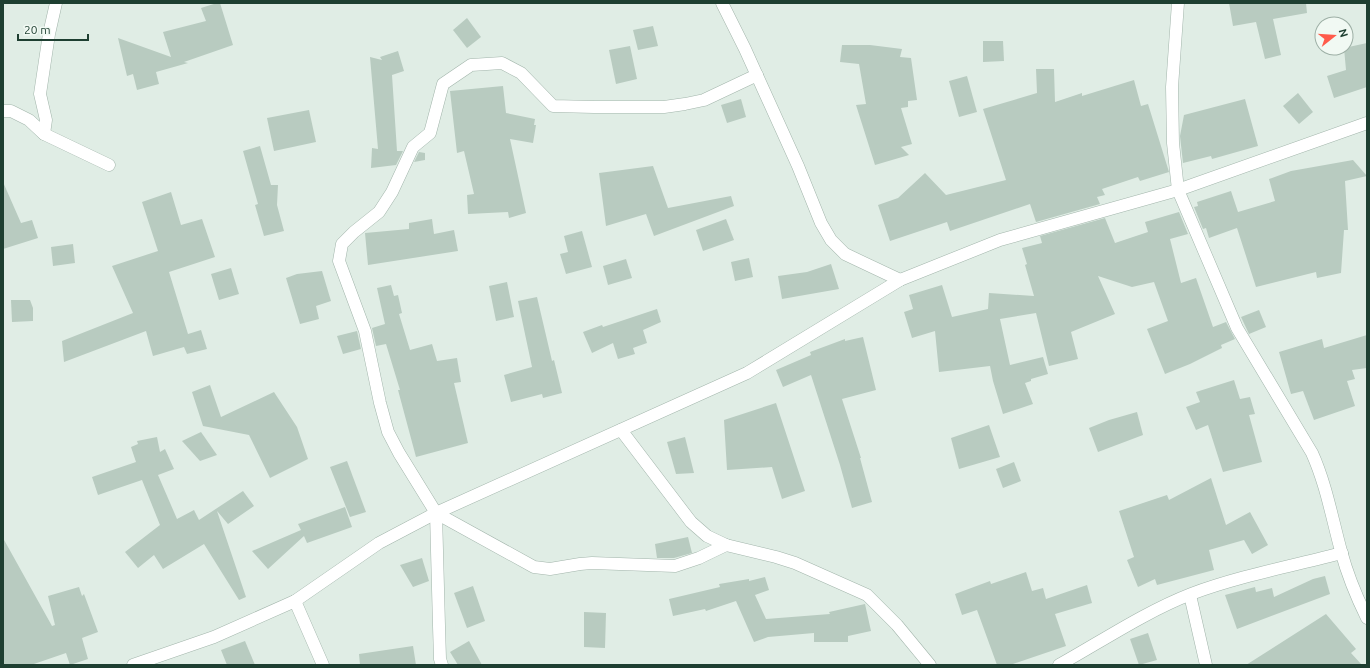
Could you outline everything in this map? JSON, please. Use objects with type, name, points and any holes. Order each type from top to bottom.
[{"type":"street","points":[[44,134],[46,120],[40,94],[49,34],[56,3]]},
{"type":"street","points":[[722,3],[757,75],[798,166],[821,222],[831,240],[845,254],[900,280]]},
{"type":"street","points":[[1178,3],[1172,87],[1173,142],[1178,190],[1237,328],[1312,453],[1320,471],[1342,553],[1367,618]]},
{"type":"street","points":[[726,545],[699,558],[675,566],[592,563],[550,569],[534,567],[436,513],[399,453],[388,432],[380,403],[365,331],[339,261],[342,244],[354,232],[379,212],[392,192],[413,146],[430,133],[443,84],[471,65],[502,63],[521,73],[554,106],[664,107],[704,100],[757,75]]},
{"type":"street","points":[[3,111],[11,111],[29,120],[44,134],[109,165]]},
{"type":"street","points":[[133,665],[214,637],[295,601],[379,543],[436,513],[747,373],[900,280],[1000,240],[1178,190],[1367,123]]},
{"type":"street","points":[[621,430],[691,522],[707,536],[726,545],[795,563],[868,595],[897,625],[930,665]]},
{"type":"street","points":[[436,513],[439,639],[442,665]]},
{"type":"street","points":[[1059,665],[1132,623],[1190,595],[1226,583],[1342,553]]},
{"type":"street","points":[[1190,595],[1206,665]]},
{"type":"street","points":[[295,601],[323,665]]},
{"type":"building","points":[[220,3],[233,45],[184,62],[188,63],[156,72],[159,84],[137,90],[133,74],[127,76],[118,38],[171,57],[163,32],[206,21],[201,8]]},
{"type":"building","points":[[1229,3],[1306,3],[1307,13],[1273,19],[1281,55],[1265,59],[1256,22],[1233,26]]},
{"type":"building","points":[[467,18],[481,37],[467,48],[453,30]]},
{"type":"building","points":[[653,26],[658,46],[638,50],[633,30]]},
{"type":"building","points":[[983,41],[1003,41],[1004,61],[983,62]]},
{"type":"building","points":[[1367,43],[1367,87],[1334,98],[1327,76],[1346,70],[1345,56],[1354,56],[1354,46]]},
{"type":"building","points":[[842,45],[870,45],[902,49],[900,57],[911,58],[917,100],[908,101],[908,107],[901,108],[912,144],[901,147],[909,155],[875,165],[856,105],[866,104],[859,64],[840,62]]},
{"type":"building","points":[[630,46],[637,79],[616,84],[609,50]]},
{"type":"building","points":[[398,51],[404,71],[392,75],[397,151],[403,151],[396,165],[371,168],[372,148],[378,149],[370,57],[382,60],[380,57]]},
{"type":"building","points":[[1036,69],[1054,69],[1055,102],[1082,93],[1082,96],[1134,80],[1141,106],[1148,104],[1169,172],[1140,181],[1138,177],[1102,189],[1105,195],[1097,197],[1100,204],[1036,222],[1030,204],[950,231],[947,222],[890,241],[878,205],[898,198],[925,173],[946,195],[1006,180],[983,109],[1037,93]]},
{"type":"building","points":[[967,76],[977,112],[959,117],[949,81]]},
{"type":"building","points":[[503,86],[506,113],[535,119],[534,125],[536,125],[533,143],[510,139],[526,213],[509,218],[508,212],[468,214],[467,195],[474,194],[464,151],[457,153],[450,91]]},
{"type":"building","points":[[1298,93],[1313,112],[1299,124],[1283,106]]},
{"type":"building","points":[[741,99],[746,117],[727,123],[721,105]]},
{"type":"building","points":[[1245,99],[1258,146],[1212,159],[1211,156],[1183,163],[1180,136],[1184,115]]},
{"type":"building","points":[[309,110],[316,142],[274,151],[267,118]]},
{"type":"building","points":[[260,146],[271,185],[278,185],[277,205],[284,231],[264,236],[255,205],[258,204],[243,151]]},
{"type":"building","points":[[419,152],[425,153],[425,160],[414,162]]},
{"type":"building","points":[[1353,160],[1367,176],[1345,181],[1348,230],[1344,230],[1341,273],[1317,278],[1316,272],[1256,287],[1237,228],[1209,238],[1206,228],[1203,229],[1194,207],[1198,206],[1197,202],[1231,191],[1238,212],[1275,201],[1269,179],[1291,171]]},
{"type":"building","points":[[653,166],[668,208],[731,196],[734,206],[654,236],[646,214],[606,226],[599,173]]},
{"type":"building","points":[[3,182],[21,223],[32,220],[38,238],[3,249]]},
{"type":"building","points":[[171,192],[181,225],[202,219],[215,257],[169,272],[188,334],[201,330],[207,349],[187,354],[184,347],[153,356],[146,331],[64,362],[62,341],[133,313],[112,266],[158,251],[142,202]]},
{"type":"building","points":[[1179,212],[1188,234],[1170,239],[1181,283],[1196,278],[1213,327],[1226,322],[1235,339],[1221,345],[1222,348],[1190,364],[1165,374],[1147,329],[1168,321],[1154,282],[1132,287],[1098,276],[1115,314],[1071,332],[1078,359],[1049,366],[1036,313],[1000,319],[1010,365],[1043,357],[1048,374],[1031,379],[1031,381],[1025,383],[1033,404],[1003,414],[990,366],[939,372],[935,331],[912,338],[904,312],[913,309],[909,295],[942,285],[952,317],[988,309],[989,293],[1034,296],[1025,265],[1027,264],[1022,248],[1042,243],[1040,236],[1105,218],[1115,243],[1148,232],[1145,222]]},
{"type":"building","points":[[432,219],[434,234],[454,230],[458,251],[368,265],[365,233],[409,229],[409,223]]},
{"type":"building","points":[[726,219],[734,240],[703,251],[696,230]]},
{"type":"building","points":[[582,231],[592,267],[566,274],[560,254],[568,252],[564,236]]},
{"type":"building","points":[[73,244],[75,263],[53,266],[51,247]]},
{"type":"building","points":[[749,258],[753,277],[735,281],[731,262]]},
{"type":"building","points":[[626,259],[632,278],[608,285],[603,266]]},
{"type":"building","points":[[831,264],[839,289],[782,299],[778,276],[807,272]]},
{"type":"building","points":[[231,268],[239,294],[219,300],[211,274]]},
{"type":"building","points":[[322,271],[331,301],[316,306],[319,319],[300,324],[286,278],[297,274]]},
{"type":"building","points":[[507,282],[514,317],[496,321],[489,286]]},
{"type":"building","points":[[391,285],[394,296],[398,295],[402,313],[399,314],[410,350],[432,344],[437,361],[457,358],[461,382],[454,383],[468,443],[416,457],[398,390],[400,390],[386,344],[376,346],[372,328],[385,324],[377,288]]},
{"type":"building","points":[[537,297],[552,361],[554,360],[562,393],[543,398],[542,394],[511,402],[504,375],[532,367],[518,301]]},
{"type":"building","points":[[11,300],[30,300],[33,308],[33,321],[12,322]]},
{"type":"building","points":[[657,309],[661,322],[643,330],[647,343],[633,348],[635,354],[618,359],[613,343],[592,353],[583,332]]},
{"type":"building","points":[[1259,310],[1266,327],[1249,334],[1241,317]]},
{"type":"building","points":[[357,331],[361,349],[343,354],[337,336]]},
{"type":"building","points":[[1367,335],[1367,368],[1352,370],[1355,379],[1347,381],[1355,406],[1314,420],[1303,391],[1291,394],[1279,352],[1322,339],[1324,348]]},
{"type":"building","points":[[863,337],[876,390],[842,399],[861,458],[872,502],[852,508],[811,375],[783,387],[776,370],[811,355],[810,352],[845,339],[845,341]]},
{"type":"building","points":[[1234,380],[1240,399],[1250,397],[1255,414],[1249,415],[1262,462],[1223,472],[1208,425],[1196,430],[1186,407],[1200,402],[1196,392]]},
{"type":"building","points":[[210,385],[221,417],[274,392],[297,427],[308,459],[270,478],[249,435],[203,426],[192,392]]},
{"type":"building","points":[[776,403],[805,491],[782,499],[772,467],[727,470],[724,420]]},
{"type":"building","points":[[1137,412],[1143,435],[1098,452],[1089,428],[1109,420]]},
{"type":"building","points":[[989,425],[1000,457],[959,469],[951,438]]},
{"type":"building","points":[[201,432],[217,455],[200,461],[182,441]]},
{"type":"building","points":[[157,437],[160,452],[165,449],[174,469],[158,475],[177,519],[194,510],[199,520],[243,491],[254,506],[228,524],[217,511],[246,597],[239,600],[204,544],[163,569],[154,555],[138,568],[125,552],[160,525],[142,480],[98,495],[92,477],[136,462],[131,447],[138,444],[137,441]]},
{"type":"building","points":[[685,437],[694,473],[676,474],[667,442]]},
{"type":"building","points":[[347,461],[366,512],[350,517],[330,467]]},
{"type":"building","points":[[1014,462],[1021,481],[1003,488],[996,469]]},
{"type":"building","points":[[1211,478],[1226,525],[1250,512],[1268,545],[1252,554],[1244,540],[1209,550],[1214,570],[1157,585],[1155,579],[1138,587],[1127,560],[1134,557],[1119,511],[1167,495],[1169,500]]},
{"type":"building","points":[[345,507],[352,527],[307,543],[304,536],[268,569],[252,551],[301,530],[298,524]]},
{"type":"building","points":[[688,537],[692,553],[674,558],[657,558],[655,544]]},
{"type":"building","points":[[3,538],[52,626],[55,625],[48,596],[79,587],[82,596],[84,594],[98,632],[82,638],[88,659],[70,665],[66,653],[31,665],[3,665]]},
{"type":"building","points":[[422,558],[429,581],[413,587],[400,565]]},
{"type":"building","points":[[1026,572],[1032,591],[1043,588],[1046,599],[1087,585],[1092,603],[1055,614],[1066,646],[1010,665],[997,665],[977,610],[962,615],[955,594],[990,581],[991,584]]},
{"type":"building","points":[[1325,576],[1330,594],[1237,629],[1225,595],[1255,587],[1256,592],[1272,588],[1274,597],[1313,579]]},
{"type":"building","points":[[765,577],[769,590],[755,595],[766,619],[830,614],[829,612],[865,604],[871,631],[848,636],[848,642],[814,642],[814,633],[768,637],[754,642],[736,601],[706,611],[705,609],[673,616],[669,599],[720,587],[719,584],[749,579],[749,581]]},
{"type":"building","points":[[473,586],[485,621],[467,628],[454,593]]},
{"type":"building","points":[[584,612],[606,613],[605,648],[584,647]]},
{"type":"building","points":[[1326,614],[1356,649],[1351,653],[1362,665],[1246,665]]},
{"type":"building","points":[[1148,633],[1157,660],[1139,665],[1130,639]]},
{"type":"building","points":[[245,641],[255,665],[227,665],[221,650]]},
{"type":"building","points":[[469,641],[482,665],[458,665],[450,652]]},
{"type":"building","points":[[413,646],[416,665],[360,665],[359,654]]}]
